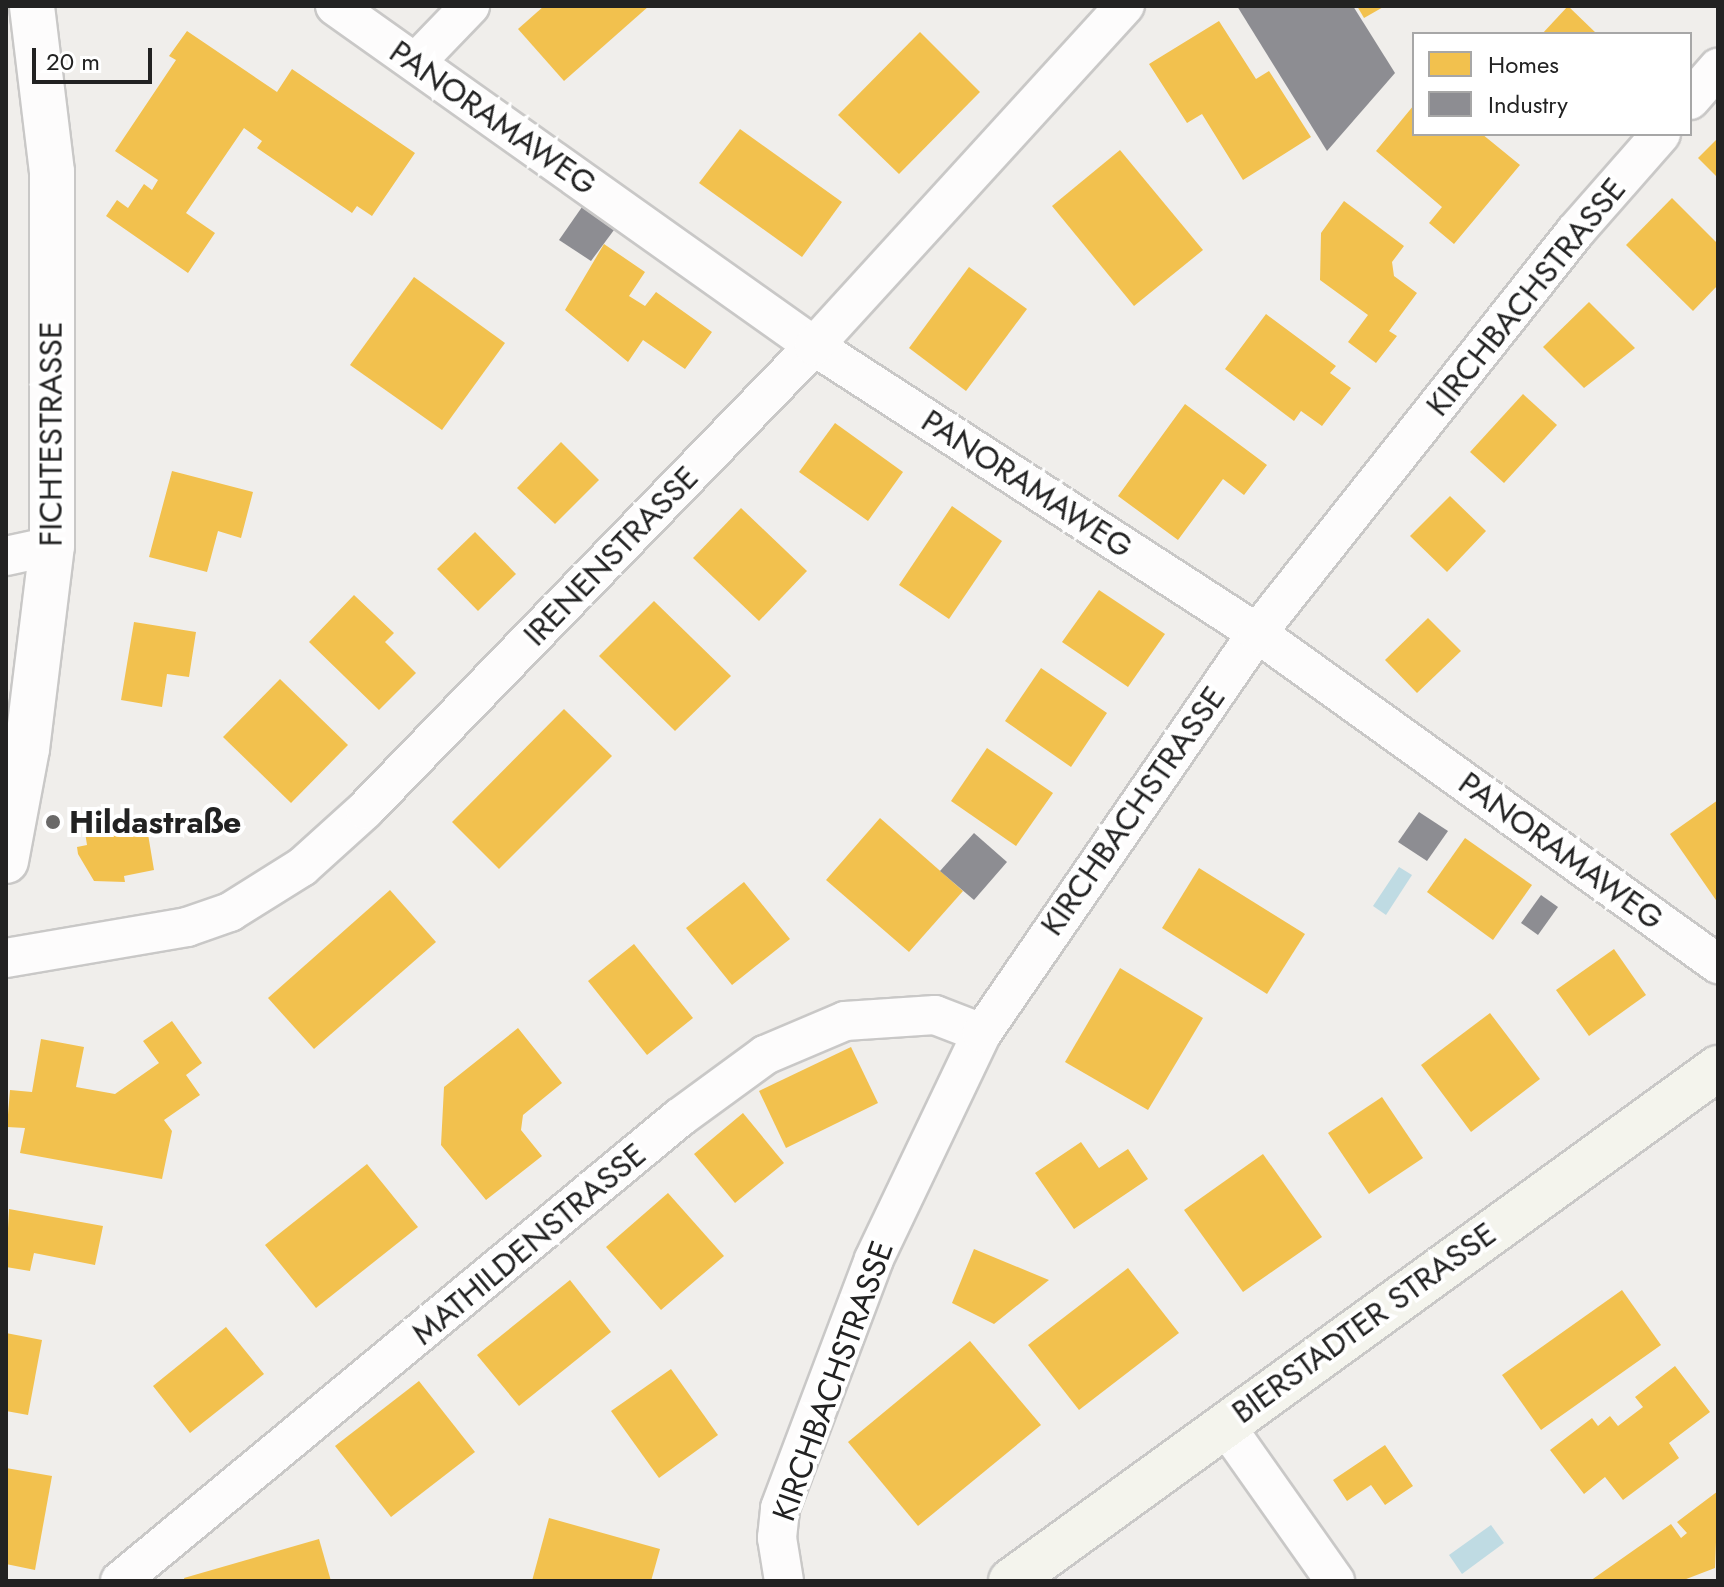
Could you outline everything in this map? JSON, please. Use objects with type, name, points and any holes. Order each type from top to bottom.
[{"type":"main road","name":"BIERSTADTER STRASSE","points":[[1011,1581],[1718,1068]]},
{"type":"street","name":"FICHTESTRASSE","points":[[6,861],[27,749],[52,546],[52,172],[32,6]]},
{"type":"street","name":"PANORAMAWEG","points":[[335,6],[814,346],[1257,633],[1718,964]]},
{"type":"street","points":[[416,62],[470,6]]},
{"type":"street","name":"IRENENSTRASSE","points":[[6,958],[187,927],[230,912],[302,867],[365,810],[814,346],[1125,6]]},
{"type":"street","points":[[1692,98],[1718,68]]},
{"type":"street","name":"KIRCHBACHSTRASSE","points":[[784,1581],[777,1538],[784,1495],[874,1259],[982,1033],[1257,633],[1575,232],[1659,136]]},
{"type":"street","points":[[6,556],[52,546]]},
{"type":"street","name":"MATHILDENSTRASSE","points":[[120,1581],[679,1118],[765,1055],[845,1021],[935,1015],[982,1033]]},
{"type":"street","points":[[1225,1425],[1335,1581]]},
{"type":"water","points":[[1399,867],[1412,875],[1386,915],[1373,906]]},
{"type":"water","points":[[1491,1525],[1504,1543],[1462,1574],[1449,1555]]},
{"type":"building: Homes","points":[[544,6],[649,6],[564,81],[518,29]]},
{"type":"building: Homes","points":[[1357,6],[1385,6],[1364,18]]},
{"type":"building: Homes","points":[[1568,6],[1595,32],[1544,32]]},
{"type":"building: Homes","points":[[1219,21],[1256,79],[1269,71],[1311,137],[1243,180],[1202,114],[1187,123],[1149,64]]},
{"type":"building: Homes","points":[[187,31],[277,92],[292,69],[415,153],[372,216],[357,206],[352,213],[257,148],[262,141],[244,128],[186,213],[215,233],[188,273],[106,216],[117,200],[128,208],[144,184],[152,190],[158,180],[115,151],[176,60],[169,56]]},
{"type":"building: Homes","points":[[920,32],[980,92],[899,174],[838,115]]},
{"type":"building: Homes","points":[[1412,107],[1412,136],[1484,136],[1520,165],[1454,244],[1429,223],[1442,207],[1376,151]]},
{"type":"building: Homes","points":[[740,129],[842,202],[802,257],[699,183]]},
{"type":"building: Homes","points":[[1718,138],[1718,178],[1698,158]]},
{"type":"building: Homes","points":[[1120,150],[1203,250],[1134,306],[1052,206]]},
{"type":"building: Homes","points":[[1672,198],[1718,244],[1718,285],[1693,311],[1626,245]]},
{"type":"building: Homes","points":[[1344,201],[1404,246],[1392,262],[1394,276],[1417,293],[1389,331],[1397,336],[1376,363],[1348,342],[1368,315],[1320,280],[1321,233]]},
{"type":"building: Homes","points":[[604,244],[645,272],[629,296],[645,306],[656,292],[712,332],[685,369],[643,340],[628,362],[565,310]]},
{"type":"building: Homes","points":[[969,267],[1027,309],[966,391],[909,348]]},
{"type":"building: Homes","points":[[414,277],[505,343],[442,430],[350,365]]},
{"type":"building: Homes","points":[[1589,302],[1635,348],[1584,388],[1543,347]]},
{"type":"building: Homes","points":[[1266,314],[1336,366],[1330,373],[1351,388],[1322,426],[1301,411],[1294,421],[1225,369]]},
{"type":"building: Homes","points":[[1523,394],[1557,425],[1504,483],[1470,452]]},
{"type":"building: Homes","points":[[1185,404],[1267,465],[1244,495],[1223,479],[1178,540],[1118,496]]},
{"type":"building: Homes","points":[[835,423],[903,472],[868,521],[799,472]]},
{"type":"building: Homes","points":[[561,442],[599,480],[555,524],[517,488]]},
{"type":"building: Homes","points":[[172,471],[253,492],[241,538],[218,531],[207,572],[149,557]]},
{"type":"building: Homes","points":[[1450,496],[1486,531],[1447,572],[1410,536]]},
{"type":"building: Homes","points":[[952,506],[1002,541],[949,619],[899,585]]},
{"type":"building: Homes","points":[[741,508],[807,571],[759,621],[693,558]]},
{"type":"building: Homes","points":[[475,532],[516,574],[478,611],[437,569]]},
{"type":"building: Homes","points":[[1099,590],[1165,634],[1128,687],[1062,642]]},
{"type":"building: Homes","points":[[354,595],[394,633],[385,642],[416,673],[379,710],[309,642]]},
{"type":"building: Homes","points":[[654,601],[731,676],[675,731],[599,656]]},
{"type":"building: Homes","points":[[1428,618],[1461,651],[1417,693],[1385,660]]},
{"type":"building: Homes","points":[[134,622],[196,632],[189,677],[167,674],[162,707],[121,700]]},
{"type":"building: Homes","points":[[1041,668],[1107,713],[1071,767],[1005,721]]},
{"type":"building: Homes","points":[[280,679],[348,745],[291,803],[223,737]]},
{"type":"building: Homes","points":[[564,709],[612,756],[499,869],[452,822]]},
{"type":"building: Homes","points":[[987,748],[1053,793],[1016,846],[951,801]]},
{"type":"building: Homes","points":[[1718,800],[1718,903],[1670,834]]},
{"type":"building: Homes","points":[[145,816],[154,870],[124,876],[125,882],[94,881],[78,854],[77,847],[87,845],[84,826]]},
{"type":"building: Homes","points":[[880,818],[963,891],[909,952],[826,880]]},
{"type":"building: Homes","points":[[1465,838],[1532,885],[1493,940],[1427,892]]},
{"type":"building: Homes","points":[[1199,868],[1305,934],[1267,994],[1162,928]]},
{"type":"building: Homes","points":[[744,882],[790,939],[732,985],[686,928]]},
{"type":"building: Homes","points":[[390,890],[436,942],[314,1049],[268,998]]},
{"type":"building: Homes","points":[[634,944],[693,1018],[647,1055],[588,981]]},
{"type":"building: Homes","points":[[1614,949],[1646,995],[1589,1036],[1556,990]]},
{"type":"building: Homes","points":[[1120,968],[1203,1018],[1148,1110],[1065,1062]]},
{"type":"building: Homes","points":[[1490,1013],[1540,1079],[1471,1132],[1421,1065]]},
{"type":"building: Homes","points":[[172,1021],[202,1063],[186,1075],[200,1095],[164,1120],[172,1131],[162,1179],[20,1153],[25,1128],[7,1127],[10,1090],[32,1092],[41,1039],[84,1047],[76,1087],[115,1094],[159,1063],[143,1041]]},
{"type":"building: Homes","points":[[518,1028],[562,1083],[523,1115],[521,1130],[542,1156],[486,1200],[441,1145],[444,1087]]},
{"type":"building: Homes","points":[[851,1047],[878,1103],[786,1148],[759,1091]]},
{"type":"building: Homes","points":[[1382,1097],[1423,1158],[1369,1194],[1328,1133]]},
{"type":"building: Homes","points":[[743,1113],[784,1163],[735,1203],[694,1154]]},
{"type":"building: Homes","points":[[1081,1142],[1099,1168],[1128,1149],[1148,1179],[1074,1229],[1035,1173]]},
{"type":"building: Homes","points":[[1263,1154],[1322,1237],[1243,1292],[1184,1210]]},
{"type":"building: Homes","points":[[367,1164],[418,1227],[316,1308],[265,1245]]},
{"type":"building: Homes","points":[[668,1193],[724,1256],[661,1310],[606,1247]]},
{"type":"building: Homes","points":[[9,1209],[103,1226],[95,1265],[34,1253],[30,1271],[6,1267]]},
{"type":"building: Homes","points":[[974,1249],[1049,1280],[994,1324],[952,1303]]},
{"type":"building: Homes","points":[[1128,1268],[1179,1333],[1079,1410],[1028,1345]]},
{"type":"building: Homes","points":[[570,1280],[611,1332],[519,1406],[477,1355]]},
{"type":"building: Homes","points":[[1622,1290],[1661,1345],[1541,1430],[1502,1375]]},
{"type":"building: Homes","points":[[226,1327],[264,1374],[190,1433],[153,1386]]},
{"type":"building: Homes","points":[[6,1333],[42,1340],[28,1415],[6,1411]]},
{"type":"building: Homes","points":[[970,1341],[1041,1425],[918,1526],[848,1442]]},
{"type":"building: Homes","points":[[1675,1366],[1710,1412],[1669,1443],[1679,1458],[1623,1500],[1605,1477],[1584,1494],[1550,1450],[1592,1418],[1598,1426],[1610,1416],[1618,1426],[1643,1407],[1635,1397]]},
{"type":"building: Homes","points":[[671,1369],[718,1435],[659,1478],[611,1411]]},
{"type":"building: Homes","points":[[419,1381],[475,1452],[391,1517],[335,1446]]},
{"type":"building: Homes","points":[[1385,1445],[1413,1486],[1385,1505],[1371,1485],[1347,1501],[1333,1480]]},
{"type":"building: Homes","points":[[6,1468],[52,1476],[35,1570],[6,1564]]},
{"type":"building: Homes","points":[[1718,1491],[1715,1568],[1681,1581],[1590,1581],[1671,1524],[1681,1538],[1687,1533],[1677,1522]]},
{"type":"building: Homes","points":[[549,1518],[660,1549],[651,1581],[532,1581]]},
{"type":"building: Homes","points":[[319,1539],[331,1581],[185,1581],[184,1578]]},
{"type":"building: Industry","points":[[1237,6],[1353,6],[1395,73],[1327,151]]},
{"type":"building: Industry","points":[[582,207],[614,230],[591,261],[559,240]]},
{"type":"building: Industry","points":[[1419,812],[1448,831],[1427,861],[1398,842]]},
{"type":"building: Industry","points":[[974,833],[1007,862],[974,900],[940,871]]},
{"type":"building: Industry","points":[[1541,895],[1558,907],[1538,935],[1521,923]]},
{"type":"place","name":"Hildastraße","points":[[53,822]]}]
